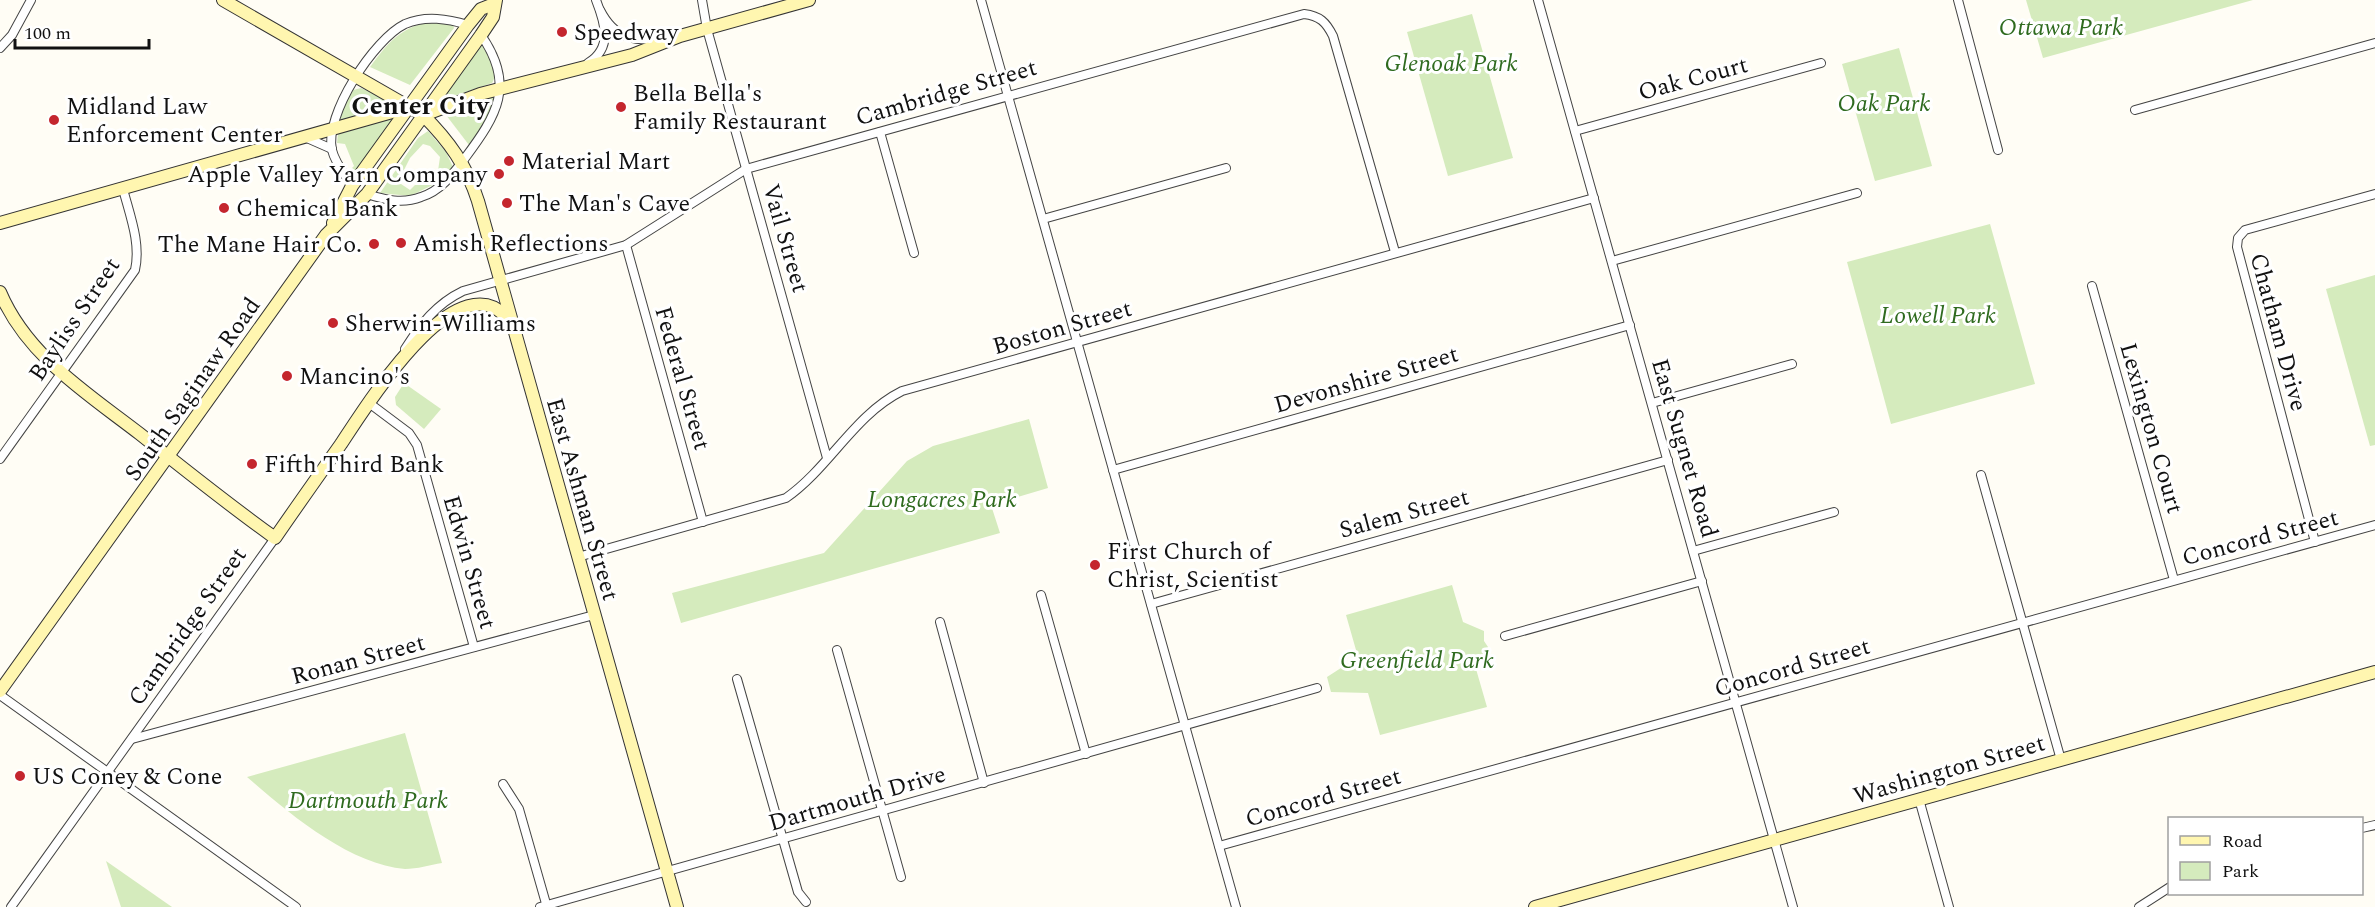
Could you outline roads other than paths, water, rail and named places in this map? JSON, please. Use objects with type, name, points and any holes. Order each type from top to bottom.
[{"type":"street","points":[[2,44],[32,0]]},
{"type":"street","name":"East Ashman Street","points":[[224,0],[410,107],[423,116],[449,142],[462,162],[478,201],[677,907]]},
{"type":"street","points":[[584,65],[600,55],[605,46],[605,31],[596,0]]},
{"type":"street","name":"Vail Street","points":[[702,0],[707,29],[827,458]]},
{"type":"street","points":[[423,116],[462,99],[584,65],[596,65],[632,55],[680,36],[809,0]]},
{"type":"street","points":[[981,0],[1236,907]]},
{"type":"street","name":"East Sugnet Road","points":[[1538,0],[1793,907]]},
{"type":"street","points":[[1958,0],[1998,150]]},
{"type":"street","points":[[326,235],[352,186],[468,25],[481,9],[495,2]]},
{"type":"street","name":"South Saginaw Road","points":[[0,693],[326,235],[367,195],[493,17],[495,2]]},
{"type":"street","points":[[600,10],[611,28],[624,37],[646,40],[680,36]]},
{"type":"street","name":"Cambridge Street","points":[[11,907],[275,538],[394,367],[419,326],[441,304],[463,291],[626,245],[746,170],[1304,14],[1315,16],[1326,23],[1333,36],[1395,252]]},
{"type":"street","points":[[352,186],[332,149],[331,129],[344,97],[377,48],[392,32],[405,25],[435,18],[468,25]]},
{"type":"street","points":[[367,195],[397,201],[422,197],[445,182],[462,162],[495,114],[501,88],[496,59],[481,35]]},
{"type":"street","points":[[2134,110],[2375,43]]},
{"type":"street","name":"Oak Court","points":[[1575,131],[1821,63]]},
{"type":"street","points":[[0,223],[410,107]]},
{"type":"street","points":[[880,132],[914,253]]},
{"type":"street","points":[[307,138],[332,149]]},
{"type":"street","points":[[1043,219],[1226,168]]},
{"type":"street","name":"Bayliss Street","points":[[0,459],[135,270],[138,256],[137,242],[123,189]]},
{"type":"street","points":[[1611,261],[1857,193]]},
{"type":"street","name":"Chatham Drive","points":[[2315,542],[2237,247],[2238,238],[2245,230],[2375,194]]},
{"type":"street","name":"Boston Street","points":[[578,557],[786,498],[802,487],[874,408],[902,391],[1594,198]]},
{"type":"street","name":"Federal Street","points":[[626,245],[703,522]]},
{"type":"street","name":"Lexington Court","points":[[2092,286],[2174,580]]},
{"type":"street","points":[[0,292],[17,325],[40,353],[62,373],[275,538]]},
{"type":"street","name":"Cambridge Street","points":[[394,367],[435,327],[456,312],[473,305],[494,306],[512,324]]},
{"type":"street","name":"Devonshire Street","points":[[1113,470],[1630,325]]},
{"type":"street","points":[[1652,404],[1792,364]]},
{"type":"street","name":"Edwin Street","points":[[369,403],[409,433],[417,445],[474,647]]},
{"type":"street","name":"Salem Street","points":[[1150,604],[1668,460]]},
{"type":"street","points":[[1981,476],[2061,760]]},
{"type":"street","points":[[1694,551],[1834,512]]},
{"type":"street","name":"Concord Street","points":[[1219,846],[2375,525]]},
{"type":"street","points":[[1505,636],[1702,581]]},
{"type":"street","points":[[1041,595],[1086,754]]},
{"type":"street","name":"Ronan Street","points":[[132,740],[594,615]]},
{"type":"street","points":[[940,622],[984,783]]},
{"type":"street","points":[[837,650],[901,877]]},
{"type":"street","name":"Washington Street","points":[[1535,907],[2375,672]]},
{"type":"street","points":[[737,679],[798,892],[806,902]]},
{"type":"street","name":"Dartmouth Drive","points":[[545,906],[1317,688]]},
{"type":"street","points":[[0,693],[296,907]]},
{"type":"street","points":[[503,784],[519,809],[545,906]]},
{"type":"street","points":[[1919,799],[1948,907]]},
{"type":"street","points":[[2139,907],[2168,888]]},
{"type":"street","points":[[276,907],[283,898]]},
{"type":"place","name":"Speedway","points":[[562,32]]},
{"type":"place","name":"Bella Bella's Family Restaurant","points":[[621,107]]},
{"type":"place","name":"Midland Law Enforcement Center","points":[[54,120]]},
{"type":"place","name":"Material Mart","points":[[509,161]]},
{"type":"place","name":"Apple Valley Yarn Company","points":[[499,174]]},
{"type":"place","name":"The Man's Cave","points":[[507,203]]},
{"type":"place","name":"Chemical Bank","points":[[224,208]]},
{"type":"place","name":"Amish Reflections","points":[[401,243]]},
{"type":"place","name":"The Mane Hair Co.","points":[[374,244]]},
{"type":"place","name":"Sherwin-Williams","points":[[333,323]]},
{"type":"place","name":"Mancino's","points":[[287,376]]},
{"type":"place","name":"Fifth Third Bank","points":[[252,464]]},
{"type":"place","name":"First Church of Christ, Scientist","points":[[1095,565]]},
{"type":"place","name":"US Coney & Cone","points":[[20,776]]},
{"type":"district","name":"Center City","points":[[420,105]]},
{"type":"park label","name":"Ottawa Park","points":[[2061,27]]},
{"type":"park label","name":"Glenoak Park","points":[[1451,63]]},
{"type":"park label","name":"Oak Park","points":[[1884,103]]},
{"type":"park label","name":"Lowell Park","points":[[1938,315]]},
{"type":"park label","name":"Longacres Park","points":[[942,499]]},
{"type":"park label","name":"Greenfield Park","points":[[1417,660]]},
{"type":"park label","name":"Dartmouth Park","points":[[368,800]]}]
